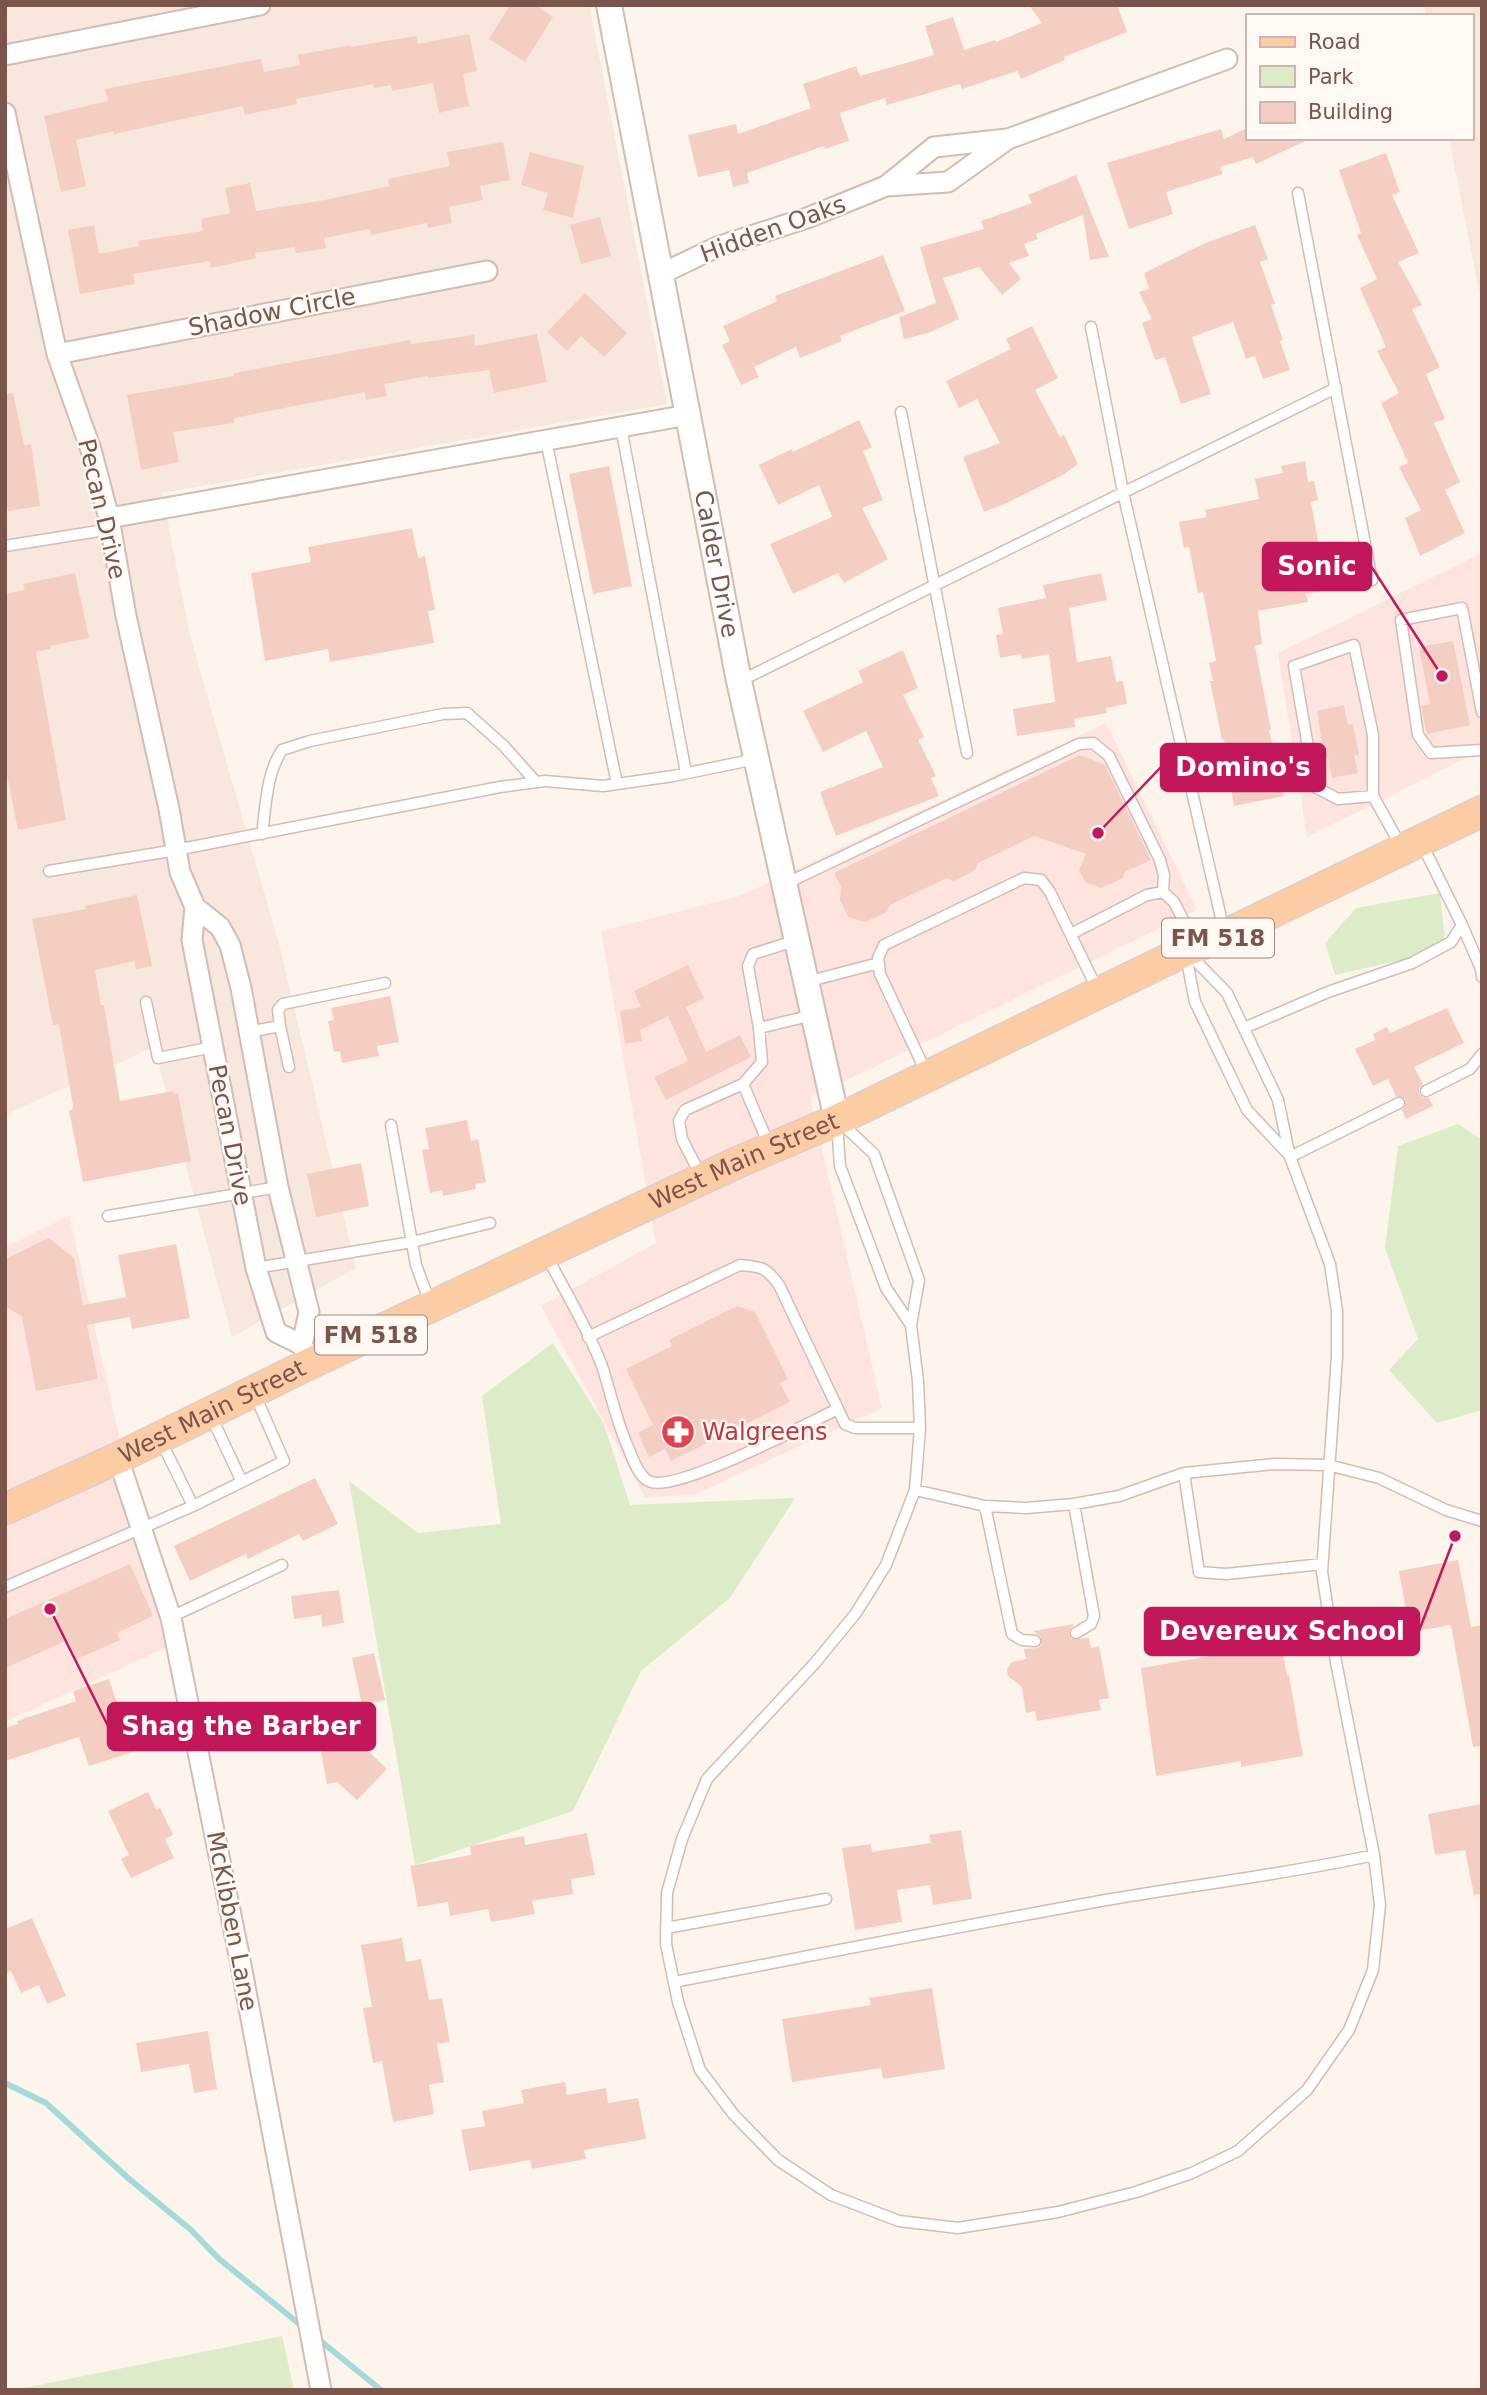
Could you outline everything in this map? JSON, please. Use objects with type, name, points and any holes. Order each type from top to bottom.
[{"type":"main road","name":"West Main Street","points":[[5,1509],[118,1458],[254,1391],[307,1354],[431,1307],[702,1179],[837,1120],[1099,992],[1191,948],[1225,935],[1482,811]]},
{"type":"street","points":[[5,55],[260,5]]},
{"type":"street","name":"Calder Drive","points":[[609,5],[739,681],[837,1120]]},
{"type":"street","name":"Hidden Oaks","points":[[661,274],[717,247],[807,218],[886,186],[934,147],[1008,139],[1227,59]]},
{"type":"street","name":"Pecan Drive","points":[[5,113],[57,354],[91,450],[110,523],[126,616],[180,872],[195,907],[220,927],[230,944],[278,1187],[309,1312],[307,1354]]},
{"type":"street","name":"Hidden Oaks","points":[[886,186],[948,182],[1008,139]]},
{"type":"street","name":"Shadow Circle","points":[[57,354],[487,271]]},
{"type":"street","points":[[110,523],[688,415]]},
{"type":"street","name":"Pecan Drive","points":[[195,907],[192,940],[256,1268],[276,1332],[307,1354]]},
{"type":"street","name":"McKibben Lane","points":[[118,1458],[171,1617],[240,1960],[320,2390]]},
{"type":"lane","points":[[1298,193],[1372,580]]},
{"type":"lane","points":[[1091,327],[1123,492],[1225,935]]},
{"type":"lane","points":[[739,681],[1336,388]]},
{"type":"lane","points":[[901,412],[967,753]]},
{"type":"lane","points":[[621,427],[686,773]]},
{"type":"lane","points":[[547,440],[617,784]]},
{"type":"lane","points":[[5,546],[110,523]]},
{"type":"lane","points":[[1482,712],[1462,608],[1401,620],[1418,735],[1431,753],[1482,750]]},
{"type":"lane","points":[[1373,796],[1338,799],[1315,787],[1294,666],[1354,645],[1373,735],[1373,796],[1411,845],[1462,925],[1482,977]]},
{"type":"lane","points":[[262,834],[270,777],[275,760],[282,750],[310,741],[443,714],[467,713],[503,745],[536,782]]},
{"type":"lane","points":[[785,884],[1080,744],[1093,743],[1109,756],[1160,860],[1164,875],[1163,892]]},
{"type":"lane","points":[[49,871],[176,850],[536,782],[603,786],[757,759]]},
{"type":"lane","points":[[928,1075],[880,974],[878,958],[884,945],[1024,878],[1041,880],[1050,892],[1099,992]]},
{"type":"lane","points":[[1070,934],[1147,895],[1163,892]]},
{"type":"lane","points":[[1163,892],[1174,902],[1191,948],[1195,1002],[1247,1110],[1290,1157]]},
{"type":"lane","points":[[1244,1028],[1328,992],[1412,963],[1451,942],[1462,925]]},
{"type":"lane","points":[[702,1179],[682,1139],[679,1121],[685,1110],[743,1084],[762,1062],[748,966],[753,954],[797,940]]},
{"type":"lane","points":[[837,1120],[874,1154],[919,1280],[911,1325],[920,1428],[915,1490],[886,1565],[856,1613],[815,1663],[707,1779],[682,1839],[667,1893],[666,1944],[674,1982],[700,2070],[734,2115],[778,2160],[831,2195],[899,2221],[958,2228],[1058,2212],[1136,2192],[1192,2173],[1238,2151],[1307,2090],[1349,2030],[1373,1970],[1380,1905],[1374,1855],[1336,1662],[1322,1572],[1328,1465],[1334,1415],[1337,1311],[1330,1264],[1290,1157],[1278,1100],[1227,993],[1191,948]]},
{"type":"lane","points":[[806,982],[879,963]]},
{"type":"lane","points":[[289,1067],[278,1010],[283,1004],[385,983]]},
{"type":"lane","points":[[146,1002],[158,1058],[213,1047]]},
{"type":"lane","points":[[759,1028],[814,1015]]},
{"type":"lane","points":[[248,1032],[280,1026]]},
{"type":"lane","points":[[1426,1091],[1470,1069],[1482,1054]]},
{"type":"lane","points":[[743,1084],[771,1148]]},
{"type":"lane","points":[[1290,1157],[1399,1102]]},
{"type":"lane","points":[[837,1120],[840,1166],[886,1288],[911,1325]]},
{"type":"lane","points":[[391,1125],[421,1285],[431,1307]]},
{"type":"lane","points":[[108,1216],[278,1187]]},
{"type":"lane","points":[[256,1268],[412,1242],[490,1223]]},
{"type":"lane","points":[[546,1253],[601,1365],[623,1437],[636,1465],[651,1483],[708,1471],[838,1409]]},
{"type":"lane","points":[[588,1337],[740,1265],[760,1266],[769,1272],[779,1285],[845,1424],[855,1428],[920,1428]]},
{"type":"lane","points":[[5,1587],[193,1506],[284,1461],[254,1391]]},
{"type":"lane","points":[[209,1413],[242,1482]]},
{"type":"lane","points":[[159,1438],[193,1506]]},
{"type":"lane","points":[[915,1490],[985,1506],[1026,1508],[1074,1504],[1119,1496],[1184,1473],[1275,1464],[1328,1465],[1379,1478],[1446,1510],[1482,1521]]},
{"type":"lane","points":[[1184,1473],[1199,1572],[1226,1574],[1322,1564]]},
{"type":"lane","points":[[1074,1504],[1094,1616],[1091,1624],[1076,1633]]},
{"type":"lane","points":[[985,1506],[1012,1634],[1022,1640],[1035,1641]]},
{"type":"lane","points":[[171,1617],[282,1565]]},
{"type":"lane","points":[[674,1982],[960,1926],[1117,1898],[1233,1882],[1374,1855]]},
{"type":"lane","points":[[666,1928],[826,1899]]},
{"type":"shaded area","points":[[5,5],[589,5],[667,404],[162,493],[190,636],[279,944],[356,1268],[232,1337],[154,1047],[5,1115]]},
{"type":"shaded area","points":[[1424,5],[1482,5],[1482,306],[1449,140],[1473,140],[1473,14],[1426,14]]},
{"type":"shaded area","points":[[1482,553],[1482,750],[1307,837],[1278,653]]},
{"type":"shaded area","points":[[1106,723],[1197,910],[810,1098],[882,1408],[694,1495],[645,1497],[541,1306],[656,1243],[601,931],[740,896]]},
{"type":"shaded area","points":[[69,1215],[167,1647],[5,1722],[5,1247]]},
{"type":"green space","points":[[1440,893],[1446,950],[1335,975],[1325,943],[1356,908]]},
{"type":"green space","points":[[1458,1124],[1482,1140],[1482,1410],[1437,1423],[1389,1370],[1418,1339],[1385,1248],[1398,1146]]},
{"type":"green space","points":[[553,1343],[604,1424],[630,1505],[795,1498],[730,1598],[641,1671],[573,1811],[415,1865],[349,1481],[418,1533],[501,1524],[482,1396]]},
{"type":"green space","points":[[282,2336],[294,2390],[14,2390]]},
{"type":"building","points":[[510,5],[535,5],[553,17],[525,62],[489,39]]},
{"type":"building","points":[[1029,5],[1117,5],[1127,32],[1064,57],[1065,60],[1021,79],[1017,71],[962,89],[960,84],[887,105],[885,98],[840,113],[849,141],[825,149],[824,146],[747,173],[749,183],[733,187],[729,170],[698,177],[688,135],[736,124],[738,134],[811,108],[803,84],[856,66],[860,76],[934,55],[925,26],[953,17],[964,50],[995,40],[996,42],[1042,23]]},
{"type":"building","points":[[469,34],[477,71],[463,74],[469,106],[439,113],[433,83],[392,91],[391,85],[374,88],[373,84],[296,99],[297,104],[245,115],[243,106],[114,134],[114,131],[76,140],[86,186],[61,192],[44,116],[108,101],[105,89],[261,59],[264,72],[300,65],[298,55],[351,45],[416,36],[418,44]]},
{"type":"building","points":[[1246,128],[1246,140],[1308,140],[1256,164],[1253,157],[1220,167],[1223,174],[1166,192],[1173,214],[1129,229],[1107,163],[1221,129],[1224,139]]},
{"type":"building","points":[[503,142],[510,180],[480,186],[483,200],[449,207],[452,223],[428,228],[427,223],[371,235],[370,229],[324,238],[326,248],[296,253],[295,247],[255,253],[256,258],[211,268],[210,261],[133,274],[135,284],[80,294],[68,230],[94,225],[99,254],[139,246],[138,241],[203,231],[201,219],[230,213],[225,188],[250,183],[256,211],[325,200],[389,186],[388,179],[450,166],[447,152]]},
{"type":"building","points":[[530,152],[584,166],[573,218],[543,210],[548,193],[521,185]]},
{"type":"building","points":[[1386,153],[1400,192],[1392,195],[1419,253],[1398,262],[1422,305],[1412,309],[1440,367],[1426,374],[1445,419],[1434,423],[1460,482],[1445,490],[1465,533],[1420,556],[1405,518],[1421,510],[1399,467],[1408,463],[1381,403],[1399,393],[1377,351],[1386,347],[1360,288],[1377,279],[1357,235],[1361,233],[1339,170]]},
{"type":"building","points":[[1076,175],[1109,257],[1090,260],[1083,215],[1036,234],[1038,239],[1024,244],[1029,256],[1009,263],[1021,279],[1002,295],[979,267],[943,278],[959,319],[928,333],[904,339],[899,317],[936,303],[920,247],[984,229],[981,221],[1032,203],[1028,195]]},
{"type":"building","points":[[600,217],[611,256],[581,264],[570,225]]},
{"type":"building","points":[[1255,225],[1268,259],[1260,262],[1275,304],[1271,305],[1290,370],[1263,379],[1255,356],[1246,359],[1233,322],[1192,337],[1211,394],[1181,404],[1165,357],[1155,360],[1142,323],[1152,319],[1139,292],[1149,289],[1144,273],[1203,244]]},
{"type":"building","points":[[883,255],[905,311],[840,336],[842,341],[800,358],[796,347],[754,367],[759,377],[741,385],[722,345],[730,341],[723,326],[777,301],[775,296]]},
{"type":"building","points":[[585,293],[627,333],[604,357],[581,336],[567,351],[547,332]]},
{"type":"building","points":[[1032,326],[1058,378],[1035,390],[1060,437],[1064,435],[1078,464],[1063,475],[984,512],[963,457],[1000,443],[977,399],[959,408],[946,381],[1011,349],[1006,339]]},
{"type":"building","points":[[537,334],[547,382],[494,393],[489,370],[428,376],[384,384],[387,396],[366,400],[365,392],[234,418],[234,423],[173,432],[179,462],[141,470],[127,395],[410,340],[411,344],[474,335],[475,346]]},
{"type":"building","points":[[13,393],[24,445],[31,444],[40,506],[8,511],[5,488],[5,394]]},
{"type":"building","points":[[859,420],[872,447],[863,451],[883,500],[862,508],[888,559],[844,583],[838,573],[793,594],[770,544],[832,517],[819,485],[778,505],[759,465]]},
{"type":"building","points":[[1305,461],[1308,482],[1314,481],[1318,500],[1311,502],[1322,564],[1329,563],[1334,589],[1306,594],[1308,602],[1258,611],[1262,644],[1255,646],[1269,730],[1284,796],[1234,806],[1224,739],[1222,740],[1210,681],[1213,681],[1209,663],[1216,661],[1203,592],[1198,593],[1189,547],[1184,548],[1179,522],[1207,517],[1205,510],[1259,499],[1255,479],[1283,473],[1281,466]]},
{"type":"building","points":[[609,466],[632,586],[593,594],[569,474]]},
{"type":"building","points":[[412,528],[418,558],[425,556],[435,610],[428,611],[434,643],[330,662],[328,649],[265,661],[251,573],[311,562],[308,547]]},
{"type":"building","points":[[75,573],[89,638],[50,646],[50,649],[36,652],[66,820],[18,830],[5,765],[5,594],[25,590],[23,584]]},
{"type":"building","points":[[1101,573],[1107,600],[1069,608],[1077,662],[1111,656],[1116,682],[1123,681],[1127,704],[1106,708],[1107,713],[1074,719],[1075,727],[1017,736],[1013,709],[1055,702],[1049,654],[1022,659],[1021,654],[1000,658],[996,635],[1003,634],[998,608],[1046,598],[1043,585]]},
{"type":"building","points":[[1453,641],[1470,725],[1427,734],[1421,706],[1430,704],[1419,647]]},
{"type":"building","points":[[903,650],[918,688],[903,695],[924,737],[918,740],[936,776],[931,778],[939,796],[836,836],[820,792],[883,767],[866,731],[823,752],[803,711],[863,682],[858,671]]},
{"type":"building","points":[[1344,705],[1348,725],[1353,724],[1359,755],[1354,756],[1358,773],[1332,778],[1328,758],[1324,758],[1317,711]]},
{"type":"building","points":[[1080,755],[1105,765],[1151,860],[1125,872],[1123,878],[1101,888],[1085,882],[1079,870],[1086,854],[1034,836],[978,863],[975,870],[954,881],[947,878],[890,905],[887,912],[865,922],[848,917],[840,900],[841,887],[834,873]]},
{"type":"building","points":[[137,895],[152,966],[136,969],[134,961],[95,970],[101,1005],[104,1005],[120,1101],[173,1091],[173,1094],[178,1093],[191,1161],[83,1182],[69,1110],[72,1110],[73,1106],[59,1024],[53,1025],[32,919],[86,909],[85,906]]},
{"type":"building","points":[[688,965],[704,998],[686,1007],[706,1052],[740,1035],[751,1057],[666,1100],[654,1077],[688,1061],[668,1016],[640,1030],[642,1041],[625,1044],[620,1011],[641,1007],[634,991]]},
{"type":"building","points":[[390,996],[399,1042],[377,1046],[379,1056],[342,1063],[340,1051],[334,1052],[328,1021],[334,1020],[331,1008]]},
{"type":"building","points":[[1447,1008],[1464,1043],[1414,1067],[1423,1084],[1419,1088],[1419,1094],[1423,1098],[1429,1098],[1433,1106],[1406,1119],[1402,1110],[1406,1104],[1405,1099],[1396,1096],[1388,1079],[1373,1086],[1355,1049],[1375,1040],[1373,1034],[1387,1027],[1390,1033]]},
{"type":"building","points":[[467,1120],[471,1141],[478,1139],[486,1182],[475,1184],[476,1189],[443,1196],[442,1190],[430,1193],[422,1150],[429,1149],[425,1128]]},
{"type":"building","points":[[361,1163],[369,1206],[316,1217],[307,1174]]},
{"type":"building","points":[[49,1238],[74,1258],[83,1305],[126,1297],[118,1255],[176,1244],[190,1318],[132,1329],[130,1317],[87,1325],[98,1379],[36,1391],[22,1317],[5,1306],[5,1259]]},
{"type":"building","name":"Walgreens","points":[[737,1306],[755,1312],[788,1379],[780,1383],[790,1402],[671,1461],[665,1449],[649,1457],[638,1433],[653,1425],[626,1369],[672,1346],[669,1340]]},
{"type":"building","points":[[315,1478],[338,1524],[303,1541],[299,1534],[248,1559],[246,1554],[190,1581],[174,1546]]},
{"type":"building","points":[[1458,1560],[1471,1627],[1482,1625],[1482,1746],[1473,1747],[1451,1625],[1410,1632],[1399,1571]]},
{"type":"building","points":[[130,1564],[153,1616],[117,1633],[120,1640],[77,1659],[68,1640],[5,1668],[5,1619]]},
{"type":"building","points":[[339,1590],[344,1623],[322,1627],[321,1615],[294,1619],[291,1596]]},
{"type":"building","points":[[1074,1624],[1069,1632],[1072,1639],[1089,1638],[1091,1648],[1099,1646],[1109,1698],[1099,1700],[1101,1710],[1037,1721],[1035,1711],[1026,1713],[1022,1687],[1008,1676],[1007,1669],[1012,1662],[1026,1659],[1024,1649],[1038,1648],[1041,1645],[1041,1637],[1033,1631]]},
{"type":"building","points":[[1281,1644],[1303,1756],[1241,1767],[1241,1761],[1156,1776],[1141,1668]]},
{"type":"building","points":[[374,1653],[385,1700],[362,1705],[352,1658]]},
{"type":"building","points":[[109,1679],[133,1752],[89,1766],[79,1737],[5,1761],[5,1728],[18,1724],[17,1721],[76,1701],[73,1691]]},
{"type":"building","points":[[356,1721],[372,1740],[364,1747],[387,1769],[357,1800],[337,1782],[327,1784],[320,1747],[315,1747],[311,1730]]},
{"type":"building","points":[[148,1792],[156,1809],[160,1808],[173,1835],[165,1839],[174,1858],[131,1878],[121,1859],[129,1855],[108,1811]]},
{"type":"building","points":[[1482,1804],[1482,1894],[1474,1895],[1465,1850],[1435,1855],[1428,1814]]},
{"type":"building","points":[[961,1830],[972,1899],[933,1905],[930,1885],[897,1890],[902,1922],[855,1930],[842,1848],[871,1844],[872,1852],[931,1843],[929,1835]]},
{"type":"building","points":[[587,1833],[595,1875],[571,1879],[573,1894],[532,1901],[535,1914],[491,1922],[488,1909],[450,1916],[448,1902],[418,1907],[410,1866],[471,1855],[470,1846],[524,1836],[525,1845]]},
{"type":"building","points":[[32,1918],[66,1996],[47,2004],[39,1985],[21,1993],[11,1971],[5,1974],[5,1929]]},
{"type":"building","points":[[402,1938],[406,1962],[421,1959],[429,2000],[442,1998],[450,2042],[437,2044],[444,2082],[429,2085],[434,2114],[393,2122],[382,2061],[373,2063],[363,2008],[372,2007],[361,1945]]},
{"type":"building","points":[[932,1988],[945,2069],[883,2079],[881,2068],[792,2082],[782,2019],[871,2005],[869,1998]]},
{"type":"building","points":[[208,2031],[217,2089],[194,2093],[189,2064],[141,2072],[136,2043]]},
{"type":"building","points":[[565,2082],[567,2095],[606,2088],[608,2103],[638,2098],[646,2139],[584,2150],[586,2159],[532,2169],[530,2160],[469,2171],[461,2130],[485,2126],[482,2111],[524,2103],[521,2090]]},
{"type":"waterway","points":[[5,2083],[46,2103],[128,2178],[191,2230],[218,2258],[303,2327]]},
{"type":"waterway","points":[[317,2338],[381,2390]]},
{"type":"place","name":"Sonic","points":[[1442,676]]},
{"type":"place","name":"Domino's","points":[[1098,833]]},
{"type":"place","name":"Walgreens","points":[[678,1432]]},
{"type":"place","name":"Devereux School","points":[[1455,1536]]},
{"type":"place","name":"Shag the Barber","points":[[50,1609]]}]
